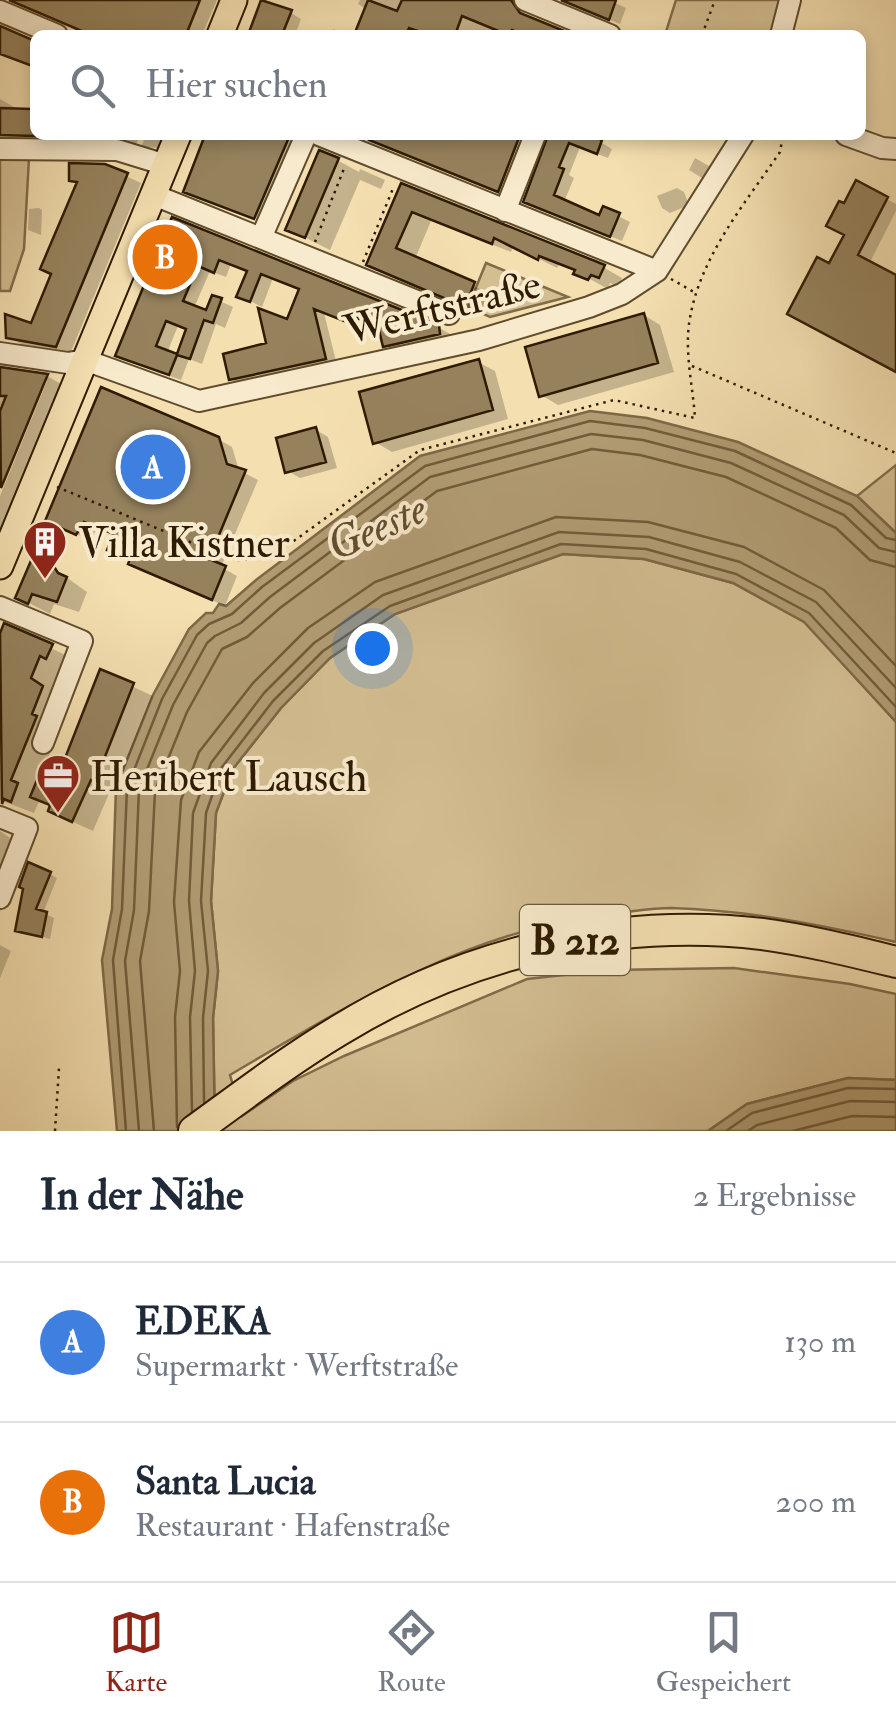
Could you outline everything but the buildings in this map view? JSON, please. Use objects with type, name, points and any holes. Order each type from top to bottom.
[{"type":"highway","name":"B 212","points":[[194,1131],[338,1030],[431,982],[558,942],[643,932],[711,931],[811,942],[896,962]]},
{"type":"main road","points":[[222,30],[234,0]]},
{"type":"main road","points":[[0,566],[6,539],[36,479],[176,140]]},
{"type":"street","points":[[525,0],[577,29]]},
{"type":"street","points":[[782,30],[790,0]]},
{"type":"street","points":[[0,11],[45,30]]},
{"type":"street","points":[[262,238],[304,140]]},
{"type":"street","points":[[330,140],[657,270]]},
{"type":"street","points":[[506,211],[533,140]]},
{"type":"street","name":"Werftstraße","points":[[0,353],[68,363],[86,360],[199,401],[479,340],[622,294],[657,270],[740,140]]},
{"type":"street","points":[[860,140],[896,149]]},
{"type":"street","points":[[0,149],[117,150],[166,166]]},
{"type":"street","points":[[154,195],[449,314]]},
{"type":"street","points":[[0,607],[82,642],[43,743]]},
{"type":"street","points":[[0,817],[27,828],[0,898]]},
{"type":"path","points":[[704,30],[716,0]]},
{"type":"path","points":[[36,479],[234,560],[250,560],[291,543],[420,450],[614,400],[695,418],[689,326],[696,293],[717,244],[780,152],[782,140]]},
{"type":"path","points":[[308,258],[352,149]]},
{"type":"path","points":[[357,278],[401,168]]},
{"type":"path","points":[[657,270],[696,293]]},
{"type":"path","points":[[691,366],[896,453]]},
{"type":"path","points":[[55,1131],[59,1068]]},
{"type":"shaded area","points":[[676,0],[781,0],[773,30],[667,30]]},
{"type":"shaded area","points":[[0,158],[29,158],[24,249],[10,291],[0,291]]},
{"type":"shaded area","points":[[486,263],[568,297],[490,317],[468,307]]},
{"type":"shaded area","points":[[896,465],[896,533],[857,496]]},
{"type":"shaded area","points":[[563,554],[644,559],[733,583],[805,622],[896,722],[896,942],[784,919],[671,908],[565,921],[514,934],[416,972],[230,1075],[242,1116],[293,1081],[344,1056],[527,979],[610,970],[734,968],[896,994],[896,1080],[848,1078],[747,1104],[708,1131],[215,1131],[213,1018],[218,971],[211,901],[216,813],[232,770],[281,708],[330,658],[395,614]]},
{"type":"water","name":"Geeste","points":[[590,411],[647,418],[738,442],[857,496],[896,533],[896,722],[804,622],[733,583],[644,559],[563,554],[395,614],[330,658],[281,708],[232,770],[216,813],[211,901],[218,971],[213,1018],[215,1131],[117,1131],[102,960],[112,909],[116,787],[153,695],[189,629],[206,613],[213,613],[219,604],[226,606],[420,456]]},
{"type":"water","points":[[848,1078],[896,1080],[896,1131],[708,1131],[747,1104]]},
{"type":"place","name":"Santa Lucia","points":[[165,257]]},
{"type":"place","name":"EDEKA","points":[[153,467]]},
{"type":"place","name":"Villa Kistner","points":[[45,580]]},
{"type":"place","name":"Heribert Lausch","points":[[58,814]]}]
